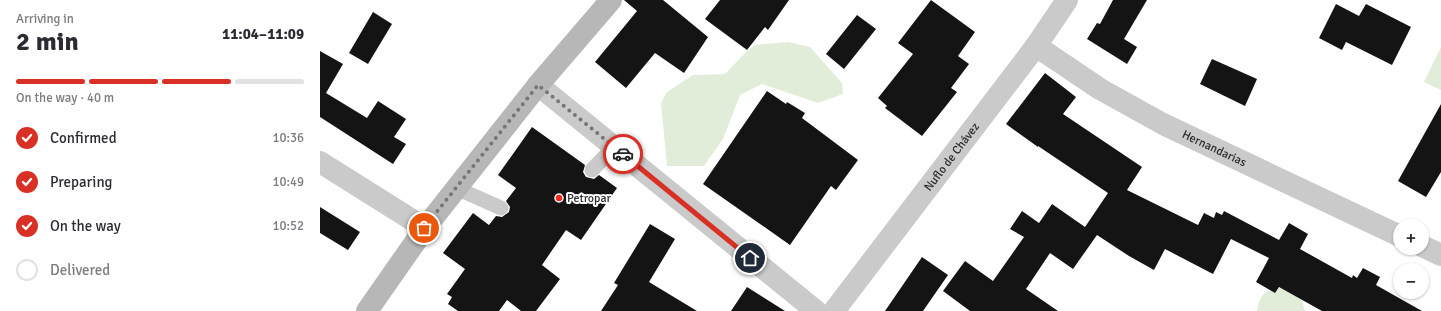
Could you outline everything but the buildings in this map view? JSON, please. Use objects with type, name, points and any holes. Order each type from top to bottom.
[{"type":"main road","points":[[367,311],[424,228],[538,85],[611,0]]},
{"type":"street","name":"Nuflo de Chávez","points":[[834,311],[1036,46],[1067,0]]},
{"type":"street","name":"Hernandarias","points":[[1036,46],[1100,89],[1163,124],[1393,233]]},
{"type":"street","points":[[538,85],[812,310]]},
{"type":"street","points":[[320,162],[424,228]]},
{"type":"street","points":[[1429,249],[1441,255]]},
{"type":"lane","points":[[592,170],[614,147]]},
{"type":"lane","points":[[456,188],[501,208]]},
{"type":"green space","points":[[788,42],[810,47],[842,83],[843,94],[818,103],[762,84],[740,95],[723,139],[704,166],[667,166],[661,103],[667,92],[693,75],[725,74],[747,51],[755,45]]},
{"type":"green space","points":[[1441,47],[1441,90],[1424,82]]},
{"type":"green space","points":[[1282,287],[1301,297],[1305,311],[1257,311],[1260,300],[1264,294]]},
{"type":"way so far","points":[[424,228],[538,85],[623,154]]},
{"type":"place","name":"Petropar","points":[[559,198]]},
{"type":"route","points":[[623,154],[750,258]]}]
